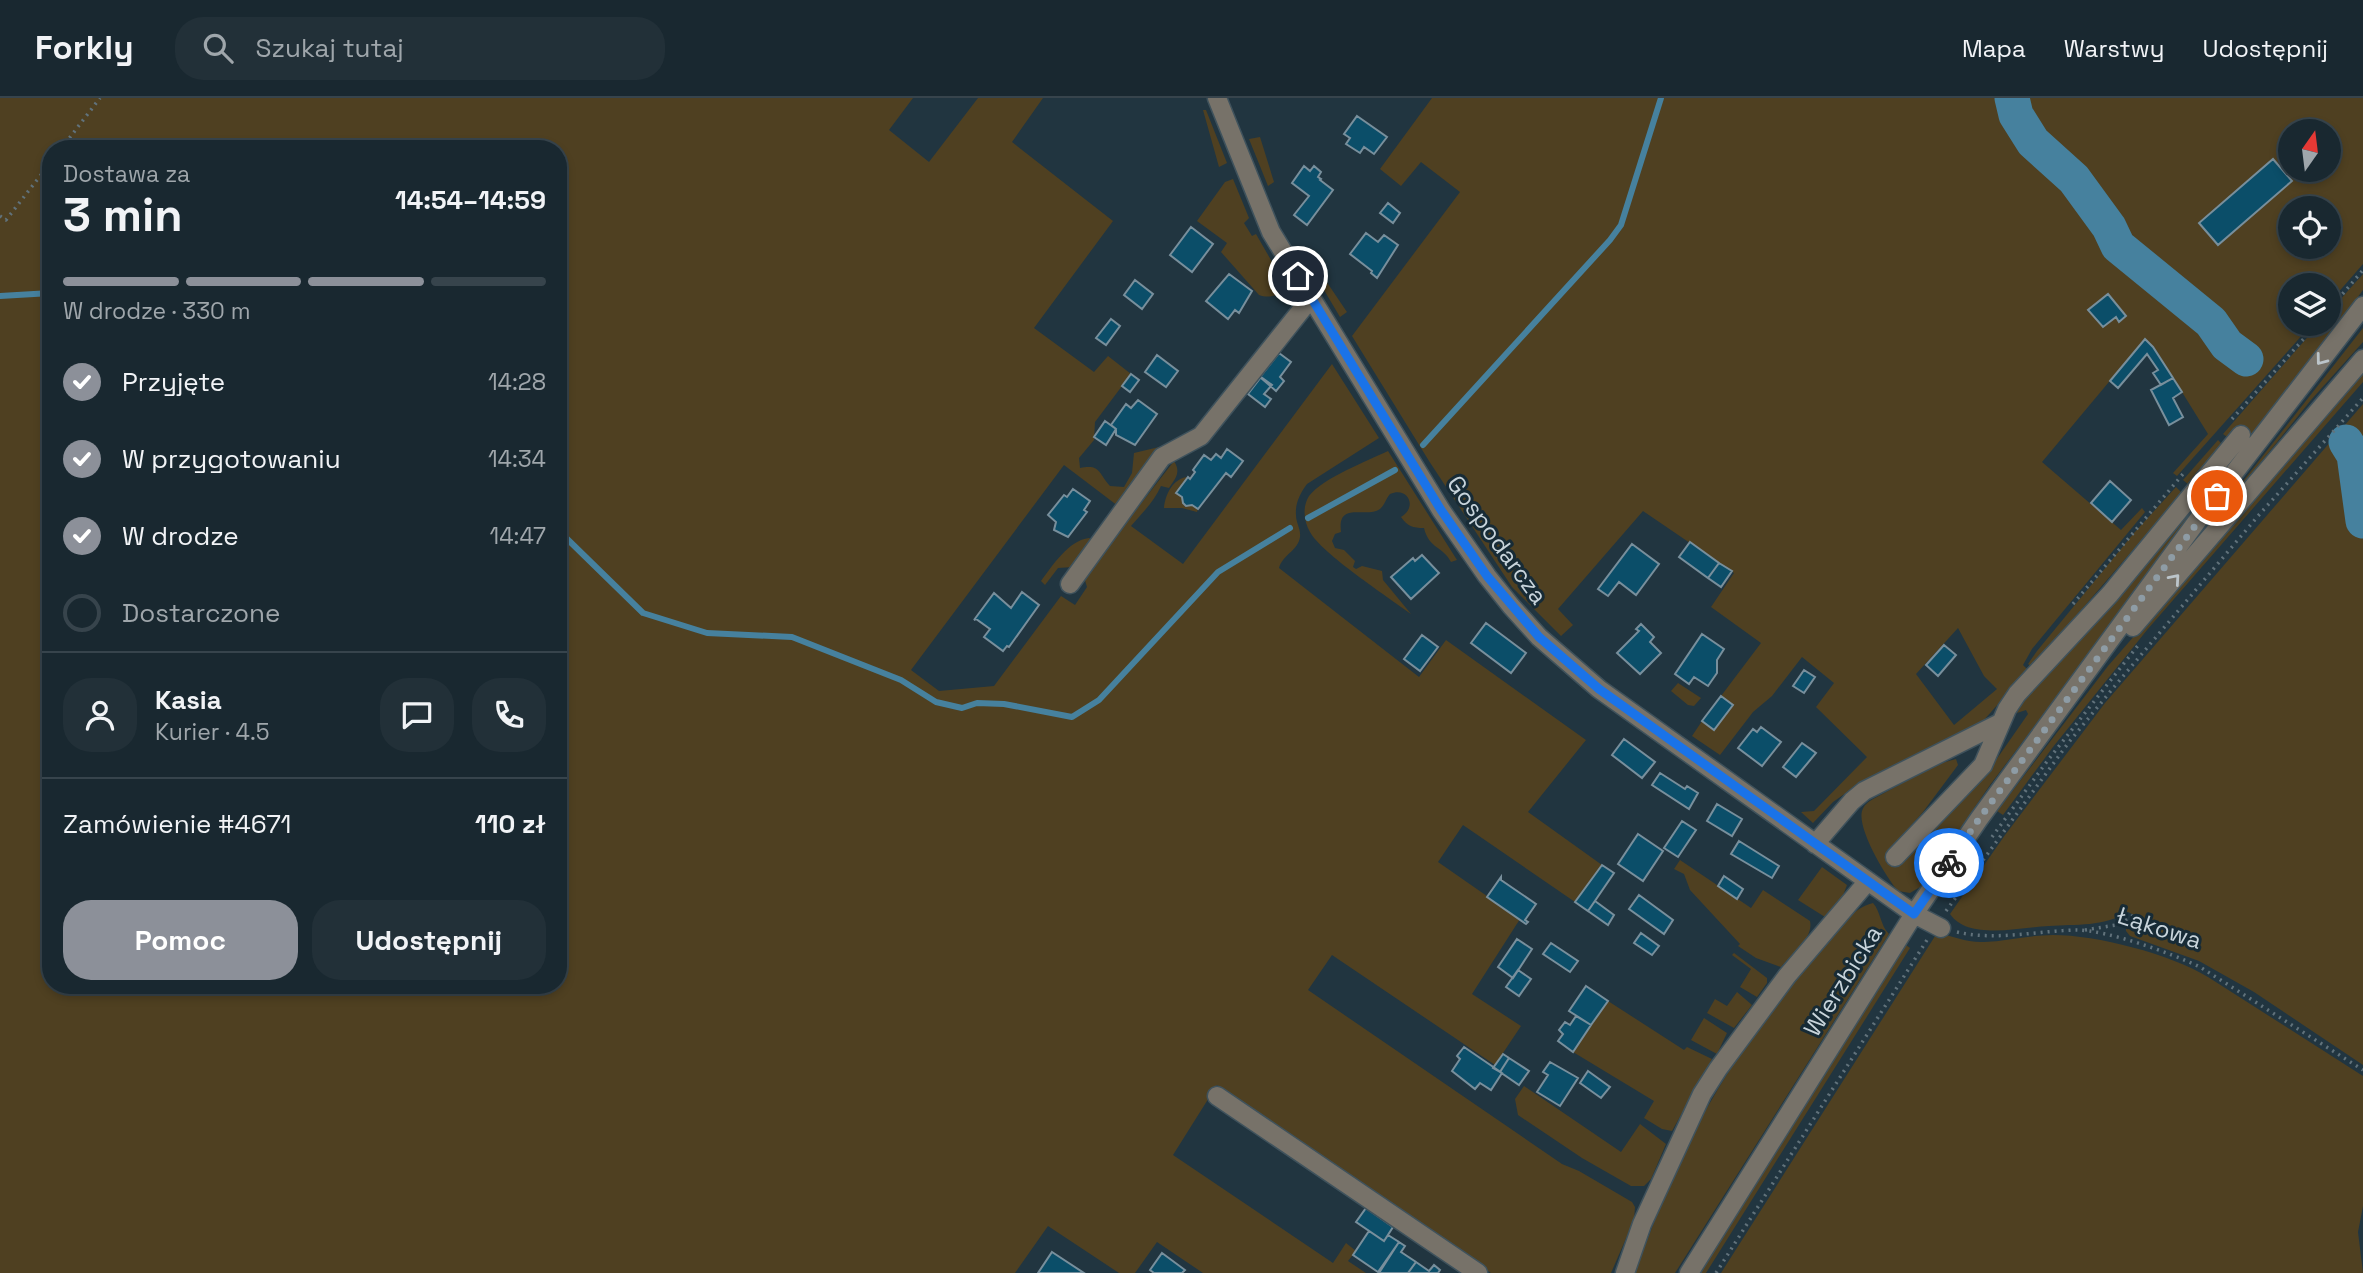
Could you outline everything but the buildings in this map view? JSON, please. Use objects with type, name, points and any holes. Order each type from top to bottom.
[{"type":"street","name":"Gospodarcza","points":[[1217,98],[1271,232],[1441,510],[1511,606],[1569,665],[1599,689],[1914,914]]},
{"type":"street","points":[[1070,584],[1163,457],[1201,436],[1311,298]]},
{"type":"street","name":"Wierzbicka","points":[[1689,1273],[1914,914],[1979,819],[2230,479],[2363,306]]},
{"type":"street","name":"Wierzbicka","points":[[2050,723],[2363,359]]},
{"type":"street","points":[[1895,857],[1983,765],[2000,723],[2017,694],[2110,594],[2241,435]]},
{"type":"street","points":[[2202,482],[2230,479]]},
{"type":"street","points":[[1815,844],[1864,791],[2000,723]]},
{"type":"street","points":[[1625,1273],[1642,1224],[1708,1085],[1787,976],[1868,881]]},
{"type":"street","points":[[1914,914],[1936,926]]},
{"type":"street","points":[[1217,1096],[1478,1273]]},
{"type":"path","points":[[68,140],[100,98]]},
{"type":"path","points":[[0,216],[6,220],[42,174]]},
{"type":"path","points":[[2341,296],[2363,270]]},
{"type":"path","points":[[2207,566],[2363,389]]},
{"type":"path","points":[[1710,1273],[1936,926],[2069,742],[2250,526],[2363,398]]},
{"type":"path","points":[[1987,842],[2142,641]]},
{"type":"path","points":[[1716,1273],[1936,926],[1946,901]]},
{"type":"path","points":[[2080,930],[2116,925],[2134,915]]},
{"type":"path","name":"Łąkowa","points":[[1936,926],[1972,935],[1990,936],[2080,930],[2177,956],[2200,967],[2363,1070]]},
{"type":"shaded area","points":[[0,98],[913,98],[889,130],[929,162],[978,98],[1043,98],[1012,142],[1113,221],[1034,328],[1094,372],[1108,356],[1131,374],[1095,422],[1094,440],[1079,458],[1080,468],[1092,467],[1110,486],[1124,487],[1132,473],[1134,453],[1162,448],[1118,506],[1064,465],[911,670],[939,691],[994,686],[1061,596],[1075,605],[1087,587],[1084,577],[1174,461],[1177,475],[1174,481],[1169,488],[1161,486],[1131,526],[1183,564],[1332,364],[1379,438],[1307,484],[1296,507],[1299,542],[1279,568],[1419,677],[1446,640],[1586,740],[1528,812],[1602,865],[1575,902],[1463,825],[1438,862],[1520,919],[1472,994],[1521,1026],[1495,1065],[1332,955],[1308,990],[1562,1164],[1632,1202],[1635,1207],[1634,1220],[1611,1273],[1491,1273],[1217,1085],[1173,1155],[1333,1263],[1346,1243],[1356,1251],[1348,1261],[1366,1273],[1203,1273],[1157,1242],[1135,1273],[1119,1273],[1048,1226],[1015,1273],[0,1273]]},
{"type":"shaded area","points":[[1432,98],[2363,98],[2363,264],[2341,289],[2341,273],[2278,273],[2278,336],[2301,336],[2177,476],[2173,473],[2208,434],[2154,347],[2144,340],[2042,462],[2121,530],[2142,508],[2145,512],[2032,649],[2023,665],[2028,670],[1977,728],[1961,738],[1863,781],[1833,802],[1813,823],[1801,812],[1814,811],[1867,757],[1816,707],[1834,683],[1802,657],[1772,696],[1753,712],[1720,755],[1692,736],[1702,721],[1733,705],[1721,696],[1761,643],[1711,607],[1734,573],[1643,511],[1558,609],[1573,625],[1561,636],[1512,587],[1429,461],[1352,336],[1460,192],[1421,162],[1401,186],[1380,169]],"holes":[[[1958,628],[1984,676],[1997,689],[1954,725],[1916,674]]]},
{"type":"shaded area","points":[[1203,110],[1206,110],[1227,163],[1219,167]]},
{"type":"shaded area","points":[[1260,137],[1274,182],[1268,186],[1249,139]]},
{"type":"shaded area","points":[[1233,179],[1249,218],[1244,223],[1252,236],[1256,234],[1287,288],[1274,296],[1259,295],[1221,252],[1227,243],[1197,221],[1225,182]]},
{"type":"shaded area","points":[[1305,250],[1347,312],[1340,317],[1302,253]]},
{"type":"shaded area","points":[[2363,274],[2363,290],[2341,320],[2341,299]]},
{"type":"shaded area","points":[[2363,328],[2363,342],[2229,499]]},
{"type":"shaded area","points":[[2309,336],[2329,336],[2235,462],[2229,459],[2230,439],[2223,434]]},
{"type":"shaded area","points":[[2363,374],[2363,382],[2147,630],[2053,747],[2003,815],[1997,811],[2108,666]]},
{"type":"shaded area","points":[[2363,404],[2363,1065],[2254,992],[2199,961],[2130,936],[2126,927],[2138,917],[2128,912],[2090,924],[1996,930],[1969,927],[1950,914],[2005,835],[2105,703]]},
{"type":"shaded area","points":[[2218,440],[2224,446],[2189,485],[2183,480]]},
{"type":"shaded area","points":[[1388,451],[1457,560],[1451,562],[1429,540],[1424,528],[1411,526],[1403,520],[1401,517],[1409,508],[1409,499],[1396,492],[1390,494],[1382,507],[1374,512],[1354,512],[1343,516],[1341,532],[1335,534],[1332,541],[1335,548],[1344,550],[1355,561],[1353,567],[1356,569],[1362,566],[1382,571],[1383,580],[1411,614],[1327,551],[1310,532],[1305,519],[1307,500],[1316,489],[1346,470]]},
{"type":"shaded area","points":[[1188,477],[1176,493],[1198,509],[1197,512],[1182,508],[1164,508],[1171,488],[1178,480]]},
{"type":"shaded area","points":[[2176,487],[2182,493],[2032,667],[2028,664],[2134,533]]},
{"type":"shaded area","points":[[2211,492],[1990,785],[1920,887],[1910,893],[1898,891],[1868,841],[1862,819],[1865,805],[1938,764],[1956,759],[1958,765],[1923,812],[1889,850],[1900,863],[1969,793],[1996,760],[2028,714],[2026,710],[2017,713],[2023,698],[2202,497]]},
{"type":"shaded area","points":[[1089,538],[1093,540],[1073,567],[1058,568],[1045,585],[1041,581],[1068,549]]},
{"type":"shaded area","points":[[1678,683],[1701,698],[1694,706],[1688,705],[1671,691]]},
{"type":"shaded area","points":[[1680,860],[1751,908],[1763,890],[1810,921],[1809,934],[1781,967],[1756,958],[1738,946],[1740,944],[1690,890],[1684,874],[1674,869]]},
{"type":"shaded area","points":[[1822,867],[1847,885],[1842,898],[1825,917],[1798,900]]},
{"type":"shaded area","points":[[1873,903],[1889,934],[1675,1273],[1635,1273],[1682,1156],[1730,1070],[1780,999],[1838,928],[1858,910]]},
{"type":"shaded area","points":[[1937,933],[1978,942],[2044,935],[2071,936],[2111,942],[2154,954],[2208,977],[2363,1076],[2363,1206],[2358,1232],[2363,1273],[1721,1273]]},
{"type":"shaded area","points":[[1906,945],[1910,948],[1706,1273],[1700,1273]]},
{"type":"shaded area","points":[[1734,953],[1767,978],[1767,983],[1757,997],[1740,987],[1751,969],[1732,955]]},
{"type":"shaded area","points":[[1737,992],[1752,1005],[1734,1028],[1707,1013],[1715,999],[1727,1006]]},
{"type":"shaded area","points":[[1608,1001],[1684,1050],[1687,1047],[1712,1059],[1672,1131],[1662,1129],[1644,1118],[1654,1101],[1573,1052]]},
{"type":"shaded area","points":[[1704,1018],[1727,1033],[1717,1054],[1691,1040]]},
{"type":"shaded area","points":[[1524,1086],[1621,1152],[1640,1124],[1666,1144],[1651,1179],[1644,1186],[1631,1186],[1582,1158],[1518,1115],[1515,1099]]},
{"type":"waterway","points":[[1423,445],[1621,225],[1661,98]]},
{"type":"waterway","points":[[2012,98],[2016,115],[2033,142],[2074,179],[2109,227],[2118,246],[2211,322],[2227,345],[2246,359]]},
{"type":"waterway","points":[[0,296],[42,294]]},
{"type":"waterway","points":[[2346,442],[2354,455],[2363,521]]},
{"type":"waterway","points":[[1308,518],[1395,470]]},
{"type":"waterway","points":[[567,539],[643,613],[707,633],[792,637],[901,680],[936,702],[962,708],[977,703],[1004,704],[1072,717],[1099,700],[1218,572],[1290,528]]},
{"type":"way so far","points":[[1949,863],[2217,496]]},
{"type":"route","points":[[1298,276],[1441,510],[1511,606],[1569,665],[1914,914],[1949,863]]}]
